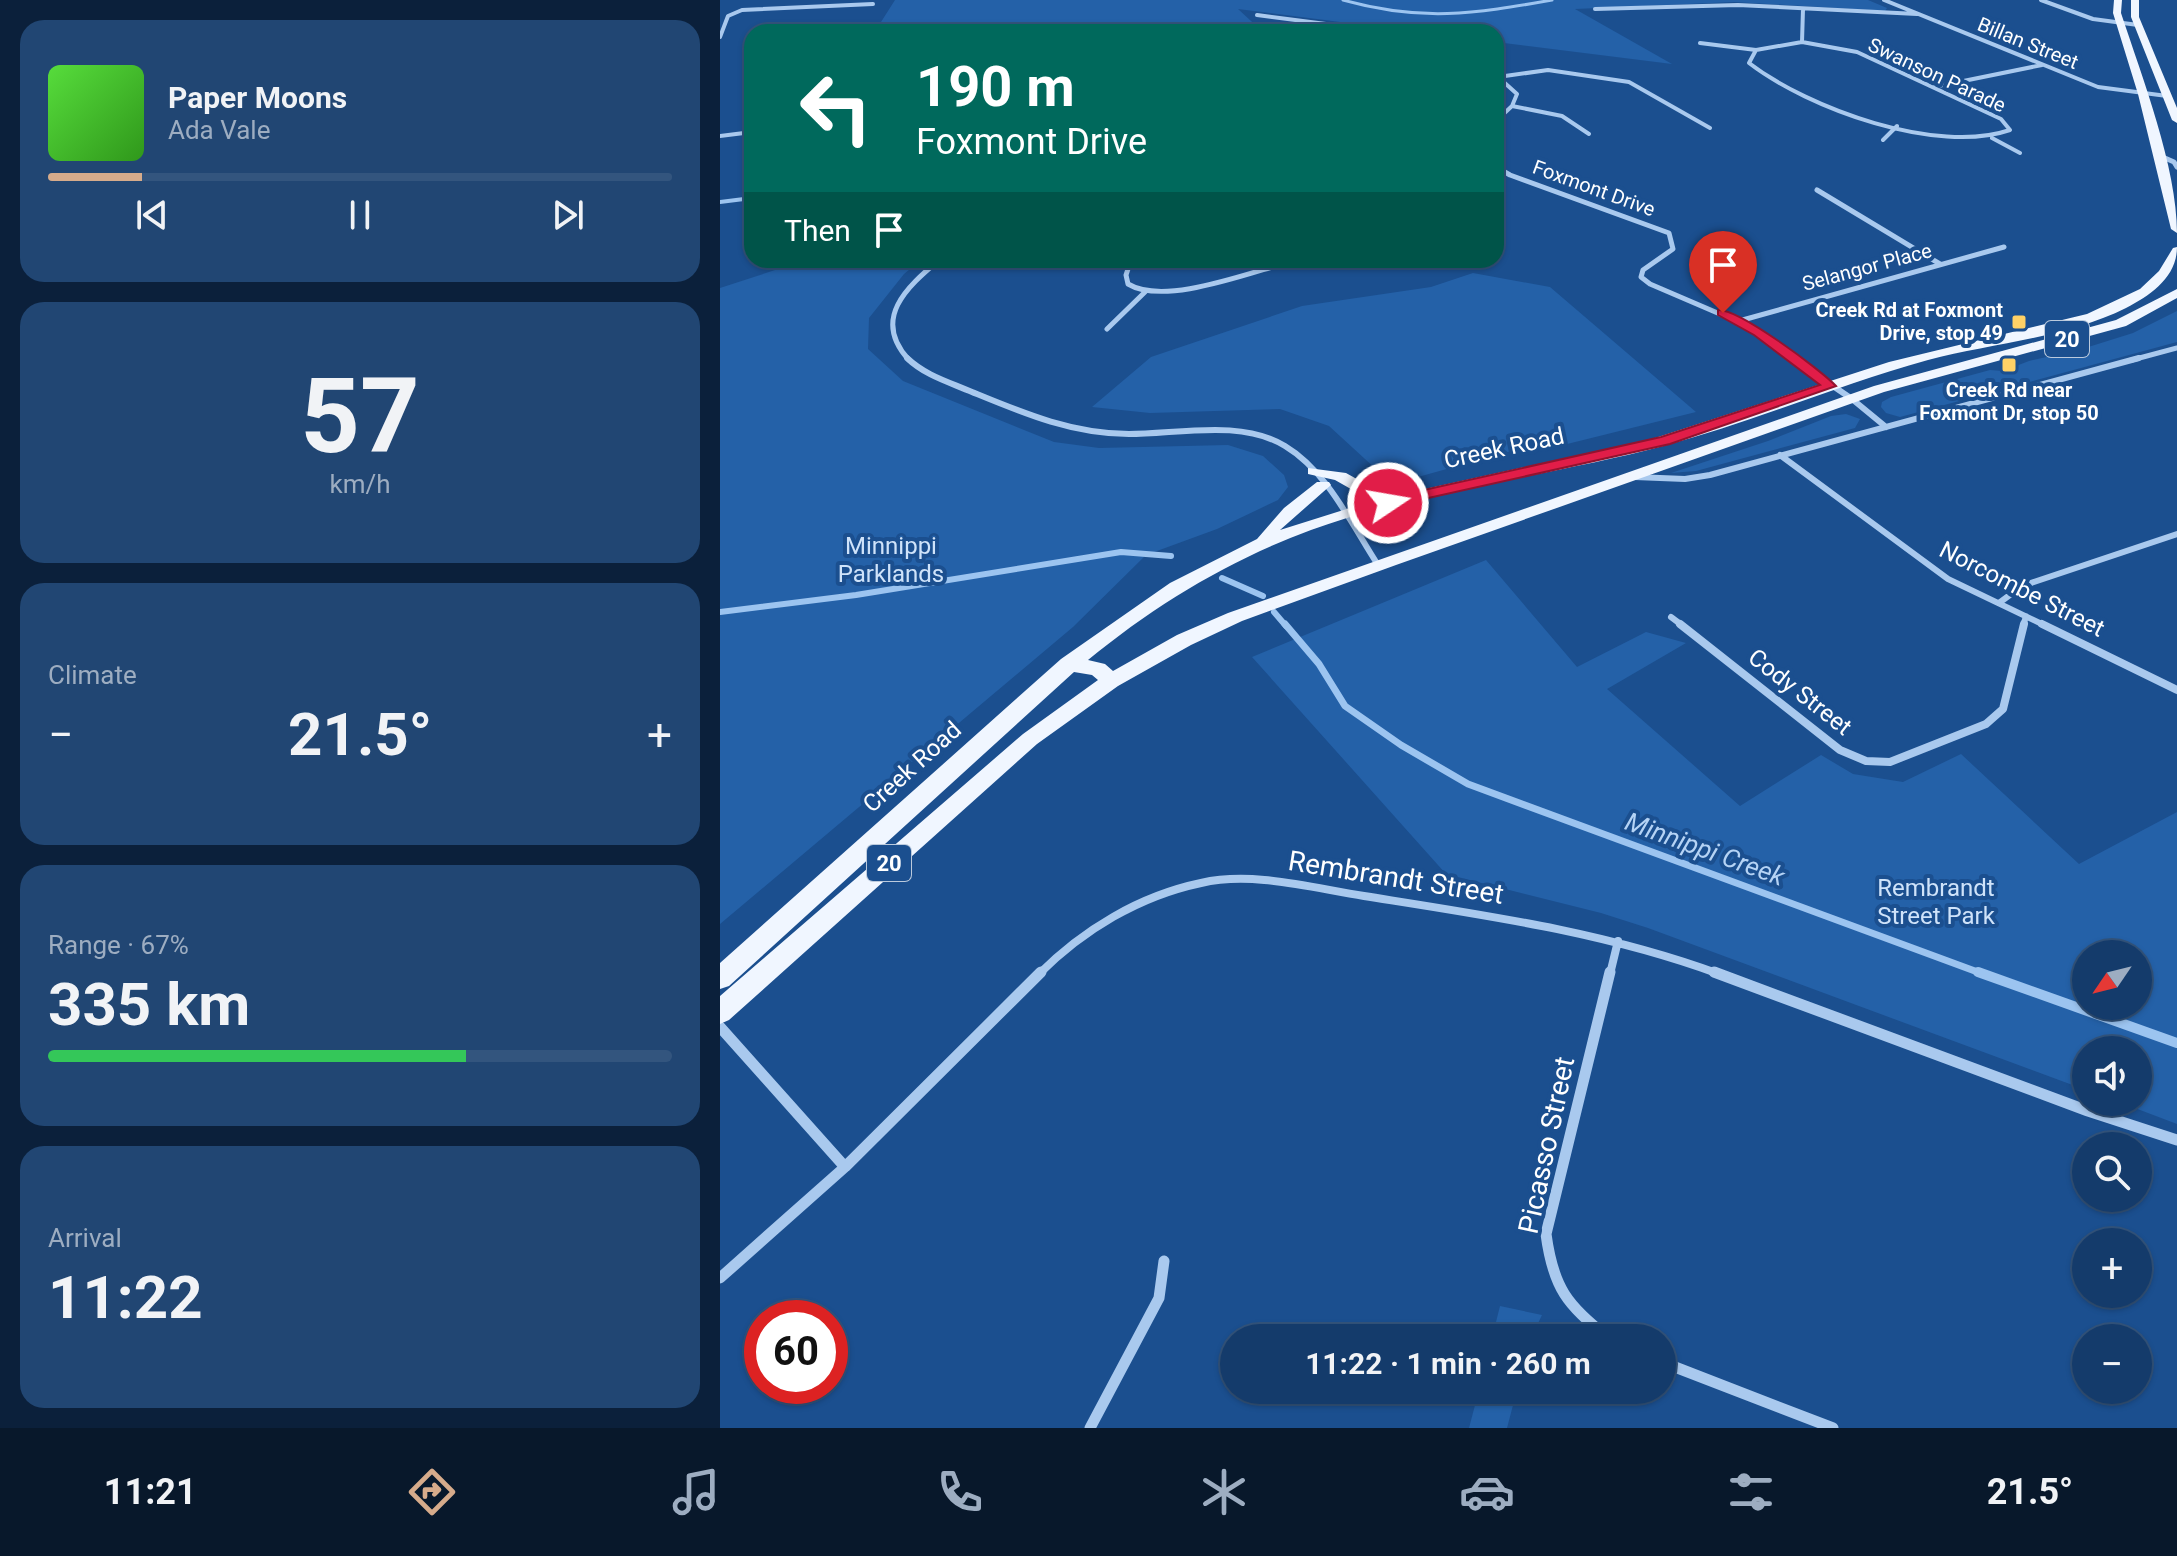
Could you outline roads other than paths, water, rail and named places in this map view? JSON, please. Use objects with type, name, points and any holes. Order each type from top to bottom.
[{"type":"main road","points":[[2118,0],[2117,13],[2143,94],[2177,229]]},
{"type":"main road","points":[[2135,0],[2134,13],[2138,25],[2177,120]]},
{"type":"main road","name":"Creek Road","points":[[720,978],[1068,664],[1162,597],[1207,570],[1263,543],[1343,514],[1653,444],[1931,355],[2114,308],[2156,283],[2172,264],[2177,251]]},
{"type":"main road","name":"20","points":[[720,1012],[1000,764],[1060,716],[1159,652],[1214,626],[1378,565],[1924,375],[2105,328],[2151,310],[2177,293]]},
{"type":"main road","points":[[1263,543],[1273,522],[1305,502],[1319,478],[1340,476],[1388,503]]},
{"type":"main road","points":[[1068,664],[1098,669],[1111,681]]},
{"type":"street","name":"Billan Street","points":[[1884,0],[2098,87],[2167,96]]},
{"type":"street","points":[[2041,0],[2093,19],[2138,25]]},
{"type":"street","points":[[720,37],[728,16],[736,11],[795,5],[873,4]]},
{"type":"street","points":[[1595,9],[1738,5],[1917,14]]},
{"type":"street","points":[[1802,42],[1803,9]]},
{"type":"street","points":[[1257,15],[1320,24]]},
{"type":"street","name":"Swanson Parade","points":[[1802,42],[1857,52],[2008,124],[2010,130],[1991,138],[1961,138],[1897,126],[1823,104],[1769,79],[1749,63],[1750,56],[1756,50],[1802,42]]},
{"type":"street","points":[[1700,43],[1730,44],[1756,50]]},
{"type":"street","points":[[1933,88],[2044,64]]},
{"type":"street","points":[[1504,75],[1548,70],[1629,82],[1710,128]]},
{"type":"street","points":[[1504,82],[1517,94],[1512,106],[1504,114]]},
{"type":"street","points":[[1512,106],[1562,116],[1589,134]]},
{"type":"street","points":[[1883,140],[1897,126]]},
{"type":"street","points":[[720,136],[744,133]]},
{"type":"street","points":[[1991,138],[2020,153]]},
{"type":"street","points":[[2158,155],[2174,162],[2177,167]]},
{"type":"street","name":"Foxmont Drive","points":[[1504,172],[1669,233],[1673,249],[1643,270],[1641,277],[1650,284],[1739,321],[1852,399],[1886,427]]},
{"type":"street","points":[[1817,190],[1941,264]]},
{"type":"street","name":"Selangor Place","points":[[1739,321],[2004,247]]},
{"type":"street","points":[[931,268],[903,295],[895,308],[893,324],[896,344],[909,361],[927,372],[1043,422],[1074,430],[1106,434],[1228,432],[1258,435],[1296,451],[1319,478],[1378,565]]},
{"type":"street","points":[[1128,268],[1125,276],[1128,285],[1145,292],[1206,284],[1267,268]]},
{"type":"street","points":[[1107,329],[1145,292]]},
{"type":"street","points":[[1633,476],[1685,479],[2177,348]]},
{"type":"street","points":[[2168,351],[2177,356]]},
{"type":"street","name":"Norcombe Street","points":[[1780,455],[1948,579],[2177,690]]},
{"type":"street","points":[[1999,603],[2022,586],[2177,534]]},
{"type":"street","name":"Cody Street","points":[[1671,617],[1840,750],[1866,761],[1890,762],[1986,724],[2003,709],[2026,616]]},
{"type":"street","name":"Rembrandt Street","points":[[720,1278],[845,1167],[1043,970],[1100,924],[1144,900],[1203,882],[1264,880],[1491,916],[1618,941],[1670,956],[2088,1111],[2177,1140]]},
{"type":"street","name":"Picasso Street","points":[[1590,1324],[1570,1309],[1549,1268],[1546,1234],[1618,941]]},
{"type":"street","points":[[720,1027],[845,1167]]},
{"type":"street","points":[[1090,1428],[1159,1298],[1164,1261]]},
{"type":"street","points":[[1676,1367],[1833,1428]]},
{"type":"waterway","points":[[1343,0],[1398,11],[1448,14],[1552,0]]},
{"type":"waterway","points":[[720,202],[744,199]]},
{"type":"waterway","name":"Minnippi Creek","points":[[720,612],[856,595],[1121,552],[1171,556]]},
{"type":"waterway","name":"Minnippi Creek","points":[[1222,578],[1263,596]]},
{"type":"waterway","name":"Minnippi Creek","points":[[1274,612],[1286,626]]},
{"type":"waterway","name":"Minnippi Creek","points":[[1285,624],[1319,664],[1345,706],[1401,745],[1468,784],[1983,974]]},
{"type":"waterway","name":"Minnippi Creek","points":[[1978,972],[2177,1043]]},
{"type":"place","name":"Creek Rd at Foxmont Drive, stop 49","points":[[2019,322]]},
{"type":"place","name":"Creek Rd near Foxmont Dr, stop 50","points":[[2009,365]]},
{"type":"park label","name":"Minnippi Parklands","points":[[891,560]]},
{"type":"park label","name":"Rembrandt Street Park","points":[[1936,902]]}]
